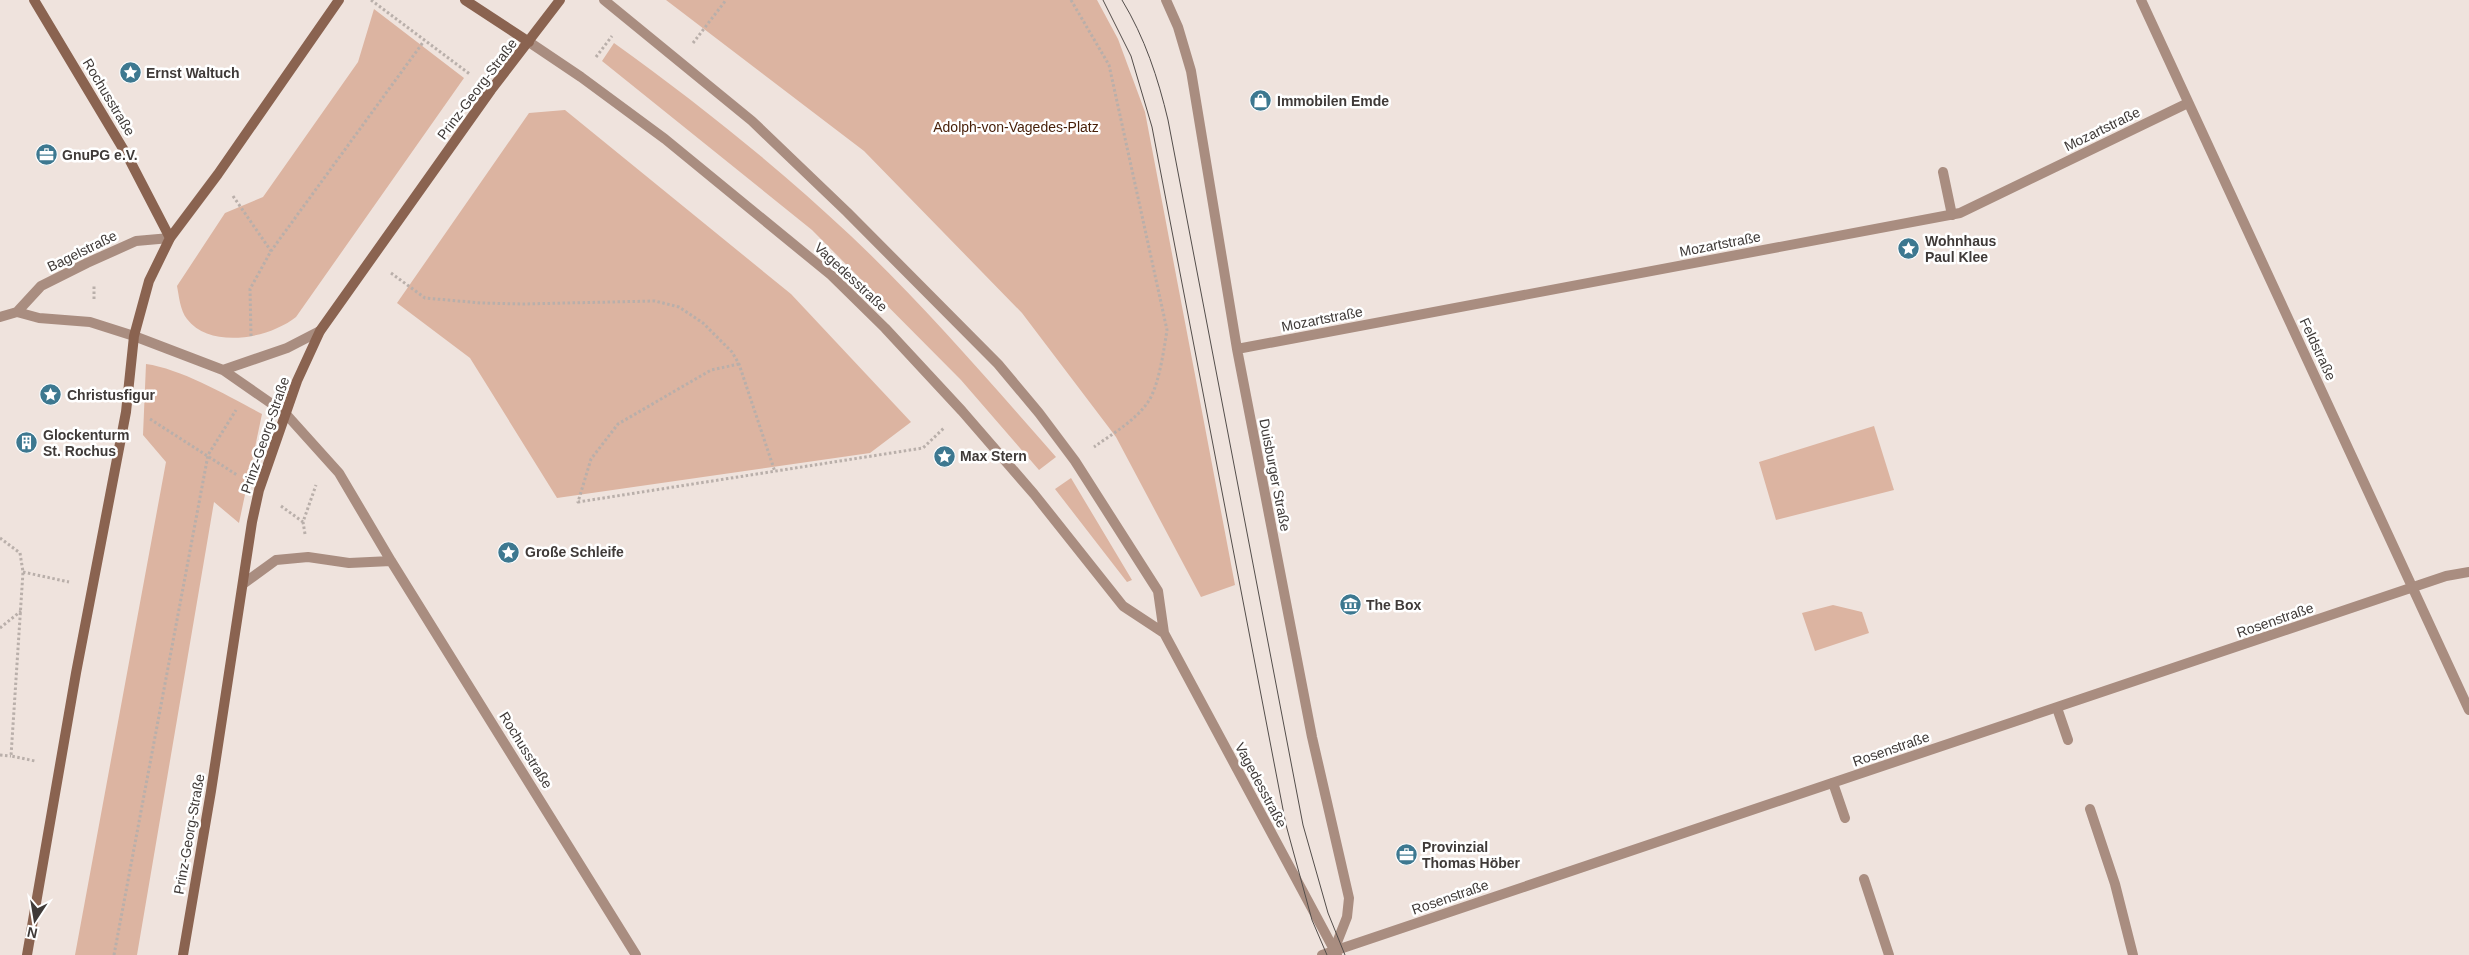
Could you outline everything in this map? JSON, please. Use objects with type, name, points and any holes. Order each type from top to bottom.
[{"type":"main road","name":"Rochusstraße","points":[[34,0],[128,157],[170,238]]},
{"type":"main road","points":[[27,955],[76,673],[126,412],[134,336],[149,281],[170,238],[218,174],[338,0]]},
{"type":"main road","name":"Vagedesstraße","points":[[465,0],[529,42]]},
{"type":"main road","name":"Prinz-Georg-Straße","points":[[183,955],[259,490],[296,381],[320,331],[491,90],[560,0]]},
{"type":"street","name":"Vagedesstraße","points":[[604,0],[752,121],[854,219],[998,364],[1039,412],[1075,461],[1158,591],[1164,633],[1336,953]]},
{"type":"street","name":"Duisburger Straße","points":[[1166,0],[1178,27],[1191,71],[1236,349],[1312,737],[1349,898],[1347,917],[1336,953]]},
{"type":"street","name":"Feldstraße","points":[[2141,0],[2469,710]]},
{"type":"street","name":"Vagedesstraße","points":[[529,42],[581,77],[665,139],[831,275],[885,328],[962,412],[1034,494],[1123,606],[1164,633]]},
{"type":"street","name":"Mozartstraße","points":[[1236,349],[1960,213],[2188,103]]},
{"type":"street","points":[[1943,172],[1952,215]]},
{"type":"street","name":"Bagelstraße","points":[[17,312],[41,286],[87,263],[136,241],[170,238]]},
{"type":"street","points":[[0,317],[17,312],[39,318],[90,322],[134,336]]},
{"type":"street","points":[[223,370],[251,362],[287,348],[320,331]]},
{"type":"street","name":"Rochusstraße","points":[[134,336],[223,370],[245,384],[285,413],[340,473],[391,561],[455,661],[636,955]]},
{"type":"street","points":[[243,584],[276,560],[308,557],[350,563],[391,561]]},
{"type":"street","name":"Rosenstraße","points":[[1322,955],[1336,953],[2413,587],[2446,576],[2469,572]]},
{"type":"street","points":[[2058,708],[2068,740]]},
{"type":"street","points":[[1833,783],[1845,818]]},
{"type":"street","points":[[2090,809],[2115,884],[2133,955]]},
{"type":"street","points":[[1864,879],[1889,955]]},
{"type":"path","points":[[371,0],[468,72]]},
{"type":"path","points":[[680,61],[726,0]]},
{"type":"path","points":[[1072,0],[1109,65],[1167,330],[1163,360],[1149,401],[1133,418],[1075,461]]},
{"type":"path","points":[[596,57],[609,40]]},
{"type":"path","points":[[251,362],[250,289],[271,251],[424,41]]},
{"type":"path","points":[[218,174],[271,251]]},
{"type":"path","points":[[371,259],[425,298],[481,303],[523,304],[655,301],[679,308],[703,323],[732,352],[739,364],[775,472]]},
{"type":"path","points":[[87,263],[95,290],[90,322]]},
{"type":"path","points":[[739,364],[711,370],[618,424],[591,459],[578,502],[923,448],[962,412]]},
{"type":"path","points":[[114,955],[208,455],[237,408],[245,384]]},
{"type":"path","points":[[126,412],[147,417],[208,455],[303,522]]},
{"type":"path","points":[[308,557],[303,522],[326,458]]},
{"type":"path","points":[[0,538],[20,553],[24,572],[11,756]]},
{"type":"path","points":[[24,572],[57,579]]},
{"type":"path","points":[[0,628],[21,611]]},
{"type":"path","points":[[0,755],[61,766]]},
{"type":"green space","name":"Adolph-von-Vagedes-Platz","points":[[666,0],[1097,0],[1118,39],[1145,112],[1235,585],[1201,597],[1116,437],[1022,313],[864,151]]},
{"type":"green space","points":[[374,9],[464,78],[296,317],[271,331],[241,338],[225,338],[210,335],[198,329],[187,319],[183,311],[177,286],[225,213],[263,197],[358,62]]},
{"type":"green space","points":[[614,43],[736,135],[851,236],[931,316],[1056,457],[1039,470],[961,380],[812,230],[602,61]]},
{"type":"green space","points":[[565,110],[791,294],[911,422],[870,453],[557,498],[470,358],[397,303],[529,113]]},
{"type":"green space","points":[[146,364],[190,378],[262,414],[239,523],[214,502],[137,955],[75,955],[166,462],[143,435]]},
{"type":"green space","points":[[1874,426],[1894,490],[1776,520],[1759,462]]},
{"type":"green space","points":[[1071,478],[1132,580],[1127,582],[1055,489]]},
{"type":"green space","points":[[1833,605],[1862,612],[1869,633],[1815,651],[1802,613]]},
{"type":"tram line","points":[[1103,0],[1131,56],[1152,127],[1286,825],[1312,920],[1327,955]]},
{"type":"tram line","points":[[1122,0],[1150,58],[1168,120],[1303,825],[1328,913],[1345,955]]},
{"type":"place","name":"Ernst Waltuch","points":[[130,73]]},
{"type":"place","name":"Immobilen Emde","points":[[1261,101]]},
{"type":"place","name":"GnuPG e.V.","points":[[46,155]]},
{"type":"place","name":"Wohnhaus Paul Klee","points":[[1909,249]]},
{"type":"place","name":"Christusfigur","points":[[51,395]]},
{"type":"place","name":"Glockenturm St. Rochus","points":[[27,443]]},
{"type":"place","name":"Max Stern","points":[[944,456]]},
{"type":"place","name":"Große Schleife","points":[[509,552]]},
{"type":"place","name":"The Box","points":[[1350,605]]},
{"type":"place","name":"Provinzial Thomas Höber","points":[[1406,855]]}]
